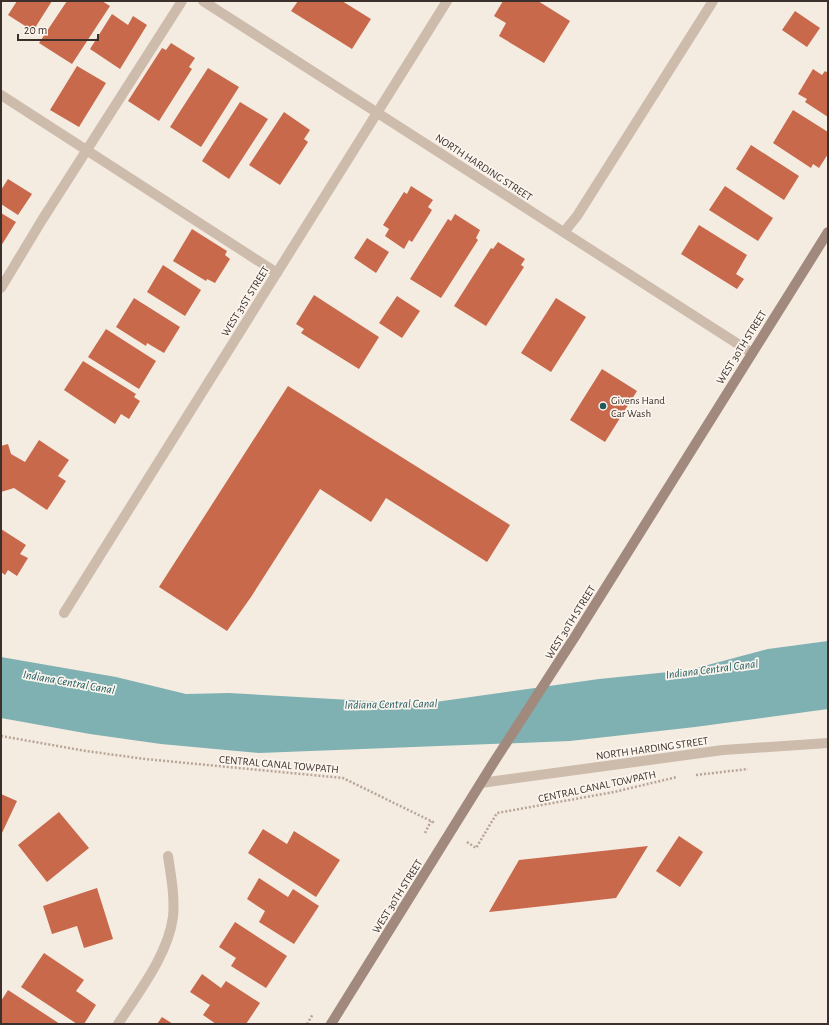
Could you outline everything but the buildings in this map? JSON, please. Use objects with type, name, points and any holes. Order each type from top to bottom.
[{"type":"main road","name":"WEST 30TH STREET","points":[[331,1024],[492,765],[576,635],[828,232]]},
{"type":"street","points":[[1,288],[42,220],[182,1]]},
{"type":"street","name":"NORTH HARDING STREET","points":[[203,1],[752,353]]},
{"type":"street","name":"WEST 31ST STREET","points":[[64,613],[447,1]]},
{"type":"street","points":[[564,232],[577,216],[713,1]]},
{"type":"street","points":[[1,95],[277,273]]},
{"type":"street","name":"NORTH HARDING STREET","points":[[481,783],[723,750],[828,743]]},
{"type":"street","points":[[118,1024],[160,956],[170,931],[173,918],[173,902],[172,881],[168,856]]},
{"type":"path","name":"CENTRAL CANAL TOWPATH","points":[[1,736],[86,751],[137,758],[343,778],[426,818],[476,848],[497,813],[614,792],[682,776]]},
{"type":"path","points":[[689,775],[749,769]]},
{"type":"water","name":"Indiana Central Canal","points":[[828,641],[828,709],[695,727],[570,741],[259,753],[161,744],[90,734],[1,718],[1,657],[116,677],[186,694],[229,693],[421,704],[599,679],[689,670],[768,649]]},
{"type":"place","name":"Givens Hand Car Wash","points":[[603,406]]}]
